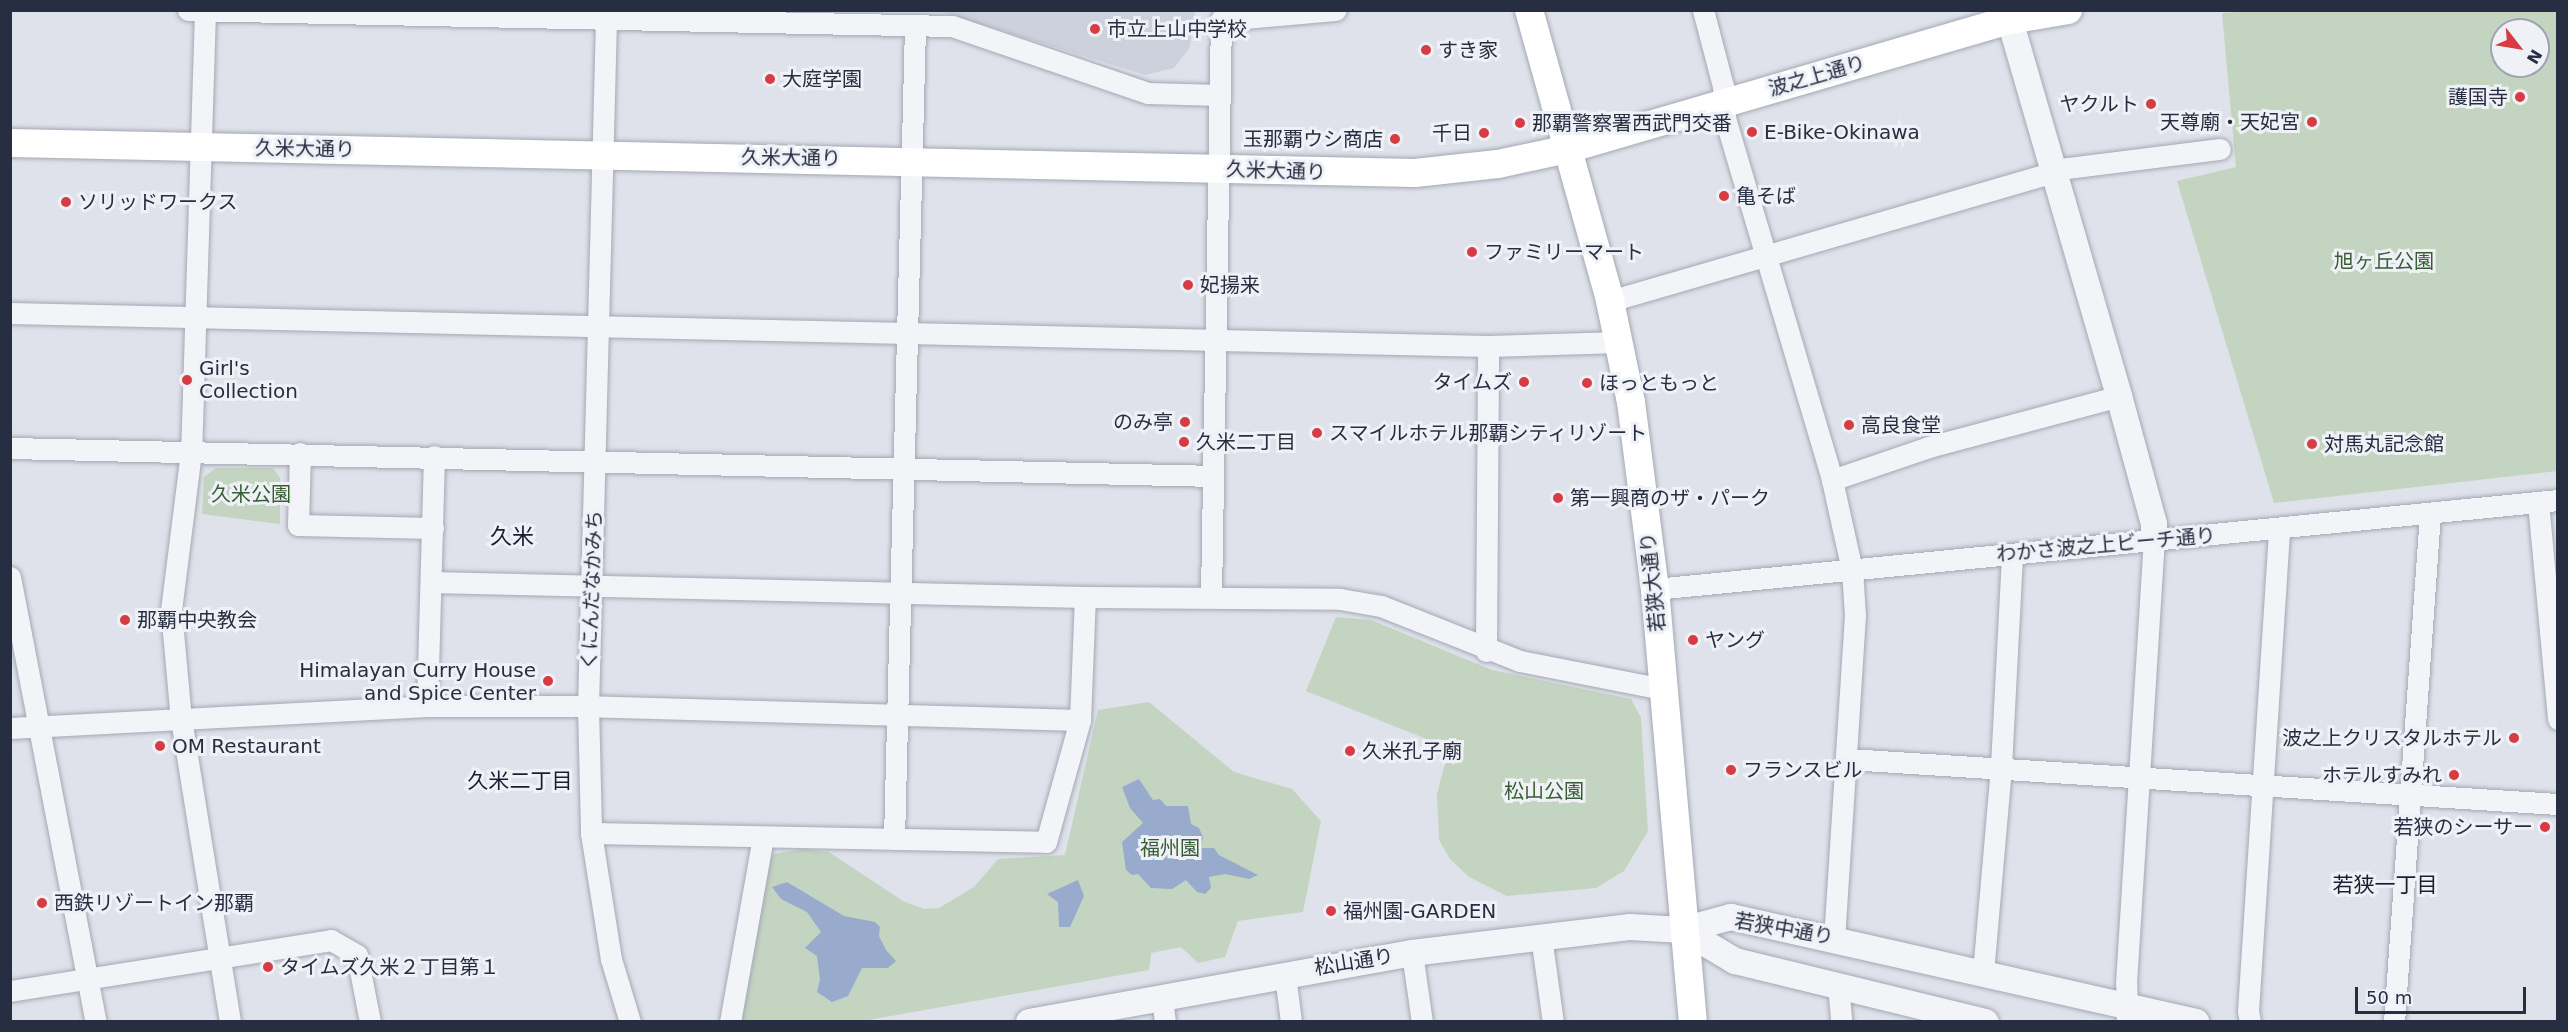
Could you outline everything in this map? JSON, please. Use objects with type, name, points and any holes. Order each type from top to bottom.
[{"type":"main road","name":"若狭大通り","points":[[1529,10],[1569,149],[1620,342],[1655,589],[1683,930],[1693,1022]]},
{"type":"main road","name":"波之上通り","points":[[1569,149],[1724,104],[2008,15],[2068,10]]},
{"type":"main road","name":"久米大通り","points":[[10,143],[912,160],[1415,173],[1498,164],[1569,149]]},
{"type":"street","points":[[188,10],[952,26],[1148,93],[1220,95]]},
{"type":"street","points":[[1211,596],[1221,20],[1336,10]]},
{"type":"street","points":[[1703,10],[1724,86],[1725,118],[1832,480],[1852,570],[1855,615],[1848,759],[1834,937]]},
{"type":"street","points":[[205,11],[198,146],[190,452],[171,610],[181,719],[230,1022]]},
{"type":"street","points":[[2008,15],[2056,171],[2154,524],[2127,1013]]},
{"type":"street","name":"くにんだなかみち","points":[[606,20],[598,461],[591,585],[588,706],[591,833],[611,959],[630,1022]]},
{"type":"street","points":[[894,838],[915,27]]},
{"type":"street","points":[[1610,301],[2056,171],[2220,149]]},
{"type":"street","points":[[10,313],[908,331],[1488,346],[1620,342]]},
{"type":"street","points":[[1486,651],[1488,346]]},
{"type":"street","points":[[1832,480],[1929,447],[2119,396]]},
{"type":"street","points":[[10,448],[434,456],[904,470],[1213,476]]},
{"type":"street","points":[[300,453],[298,525],[433,528]]},
{"type":"street","points":[[427,706],[434,456]]},
{"type":"street","points":[[2548,501],[2558,720]]},
{"type":"street","name":"わかさ波之上ビーチ通り","points":[[1655,589],[2154,539],[2278,530],[2548,501]]},
{"type":"street","points":[[2394,1022],[2430,514]]},
{"type":"street","points":[[2250,1022],[2248,1011],[2278,530]]},
{"type":"street","points":[[1983,973],[2001,766],[2012,554]]},
{"type":"street","points":[[10,577],[96,1022]]},
{"type":"street","points":[[431,582],[1084,597],[1211,596],[1340,599],[1381,606],[1486,651],[1663,690]]},
{"type":"street","points":[[591,833],[1046,842],[1080,720],[1084,597]]},
{"type":"street","points":[[10,728],[427,706],[588,706],[1080,720]]},
{"type":"street","points":[[1848,759],[2001,766],[2558,804]]},
{"type":"street","points":[[730,1022],[763,837]]},
{"type":"street","name":"若狭中通り","points":[[1683,930],[1731,917],[1834,937],[1983,973],[2127,1013],[2196,1022]]},
{"type":"street","name":"松山通り","points":[[1029,1022],[1164,1010],[1285,975],[1412,953],[1630,927],[1683,930]]},
{"type":"street","name":"若狭中通り","points":[[1683,930],[1735,961],[1838,984],[1986,1022]]},
{"type":"street","points":[[1541,936],[1553,1022]]},
{"type":"street","points":[[10,991],[218,956],[331,940],[345,945],[357,955],[362,970],[370,1022]]},
{"type":"street","points":[[1412,953],[1422,1022]]},
{"type":"street","points":[[1285,975],[1291,1022]]},
{"type":"street","points":[[1838,984],[1840,1022]]},
{"type":"shaded area","name":"市立上山中学校","points":[[1195,10],[1190,47],[1174,68],[1145,75],[939,11]]},
{"type":"green space","name":"旭ヶ丘公園","points":[[2250,11],[2557,11],[2557,471],[2274,503],[2177,181],[2236,167],[2222,13]]},
{"type":"green space","name":"久米公園","points":[[216,468],[273,468],[280,478],[280,524],[202,514],[204,477]]},
{"type":"green space","name":"松山公園","points":[[1336,617],[1371,620],[1492,670],[1631,699],[1641,718],[1648,831],[1624,871],[1596,888],[1507,896],[1469,877],[1450,859],[1439,840],[1437,794],[1449,748],[1306,691]]},
{"type":"green space","name":"福州園","points":[[1149,702],[1234,772],[1292,789],[1321,821],[1303,912],[1238,921],[1225,957],[1198,963],[1181,947],[1151,953],[1149,970],[863,1021],[740,1022],[759,881],[773,854],[802,849],[829,852],[903,901],[924,909],[939,908],[974,887],[998,859],[1065,855],[1098,710]]},
{"type":"water","points":[[1139,779],[1153,800],[1160,799],[1166,806],[1188,806],[1191,824],[1199,828],[1203,837],[1201,848],[1214,848],[1219,855],[1258,875],[1249,879],[1225,874],[1209,877],[1211,888],[1205,894],[1197,892],[1186,880],[1172,889],[1151,888],[1138,874],[1132,875],[1126,870],[1122,842],[1143,823],[1130,808],[1122,787]]},
{"type":"water","points":[[1078,880],[1084,896],[1070,927],[1059,927],[1058,902],[1047,894]]},
{"type":"water","points":[[787,882],[844,916],[875,922],[880,927],[879,936],[886,950],[896,961],[888,968],[862,968],[848,996],[832,1002],[817,992],[820,979],[817,956],[805,948],[821,932],[807,912],[781,899],[772,887]]},
{"type":"place","name":"市立上山中学校","points":[[1095,29]]},
{"type":"place","name":"すき家","points":[[1426,50]]},
{"type":"place","name":"大庭学園","points":[[770,79]]},
{"type":"place","name":"護国寺","points":[[2520,97]]},
{"type":"place","name":"ヤクルト","points":[[2151,104]]},
{"type":"place","name":"天尊廟・天妃宮","points":[[2312,122]]},
{"type":"place","name":"那覇警察署西武門交番","points":[[1520,123]]},
{"type":"place","name":"E-Bike-Okinawa","points":[[1752,132]]},
{"type":"place","name":"千日","points":[[1484,133]]},
{"type":"place","name":"玉那覇ウシ商店","points":[[1395,139]]},
{"type":"place","name":"亀そば","points":[[1724,196]]},
{"type":"place","name":"ソリッドワークス","points":[[66,202]]},
{"type":"place","name":"ファミリーマート","points":[[1472,252]]},
{"type":"place","name":"妃揚来","points":[[1188,285]]},
{"type":"place","name":"Girl's Collection","points":[[187,380]]},
{"type":"place","name":"タイムズ","points":[[1524,382]]},
{"type":"place","name":"ほっともっと","points":[[1587,383]]},
{"type":"place","name":"のみ亭","points":[[1185,422]]},
{"type":"place","name":"高良食堂","points":[[1849,425]]},
{"type":"place","name":"スマイルホテル那覇シティリゾート","points":[[1317,433]]},
{"type":"place","name":"久米二丁目","points":[[1184,442]]},
{"type":"place","name":"対馬丸記念館","points":[[2312,444]]},
{"type":"place","name":"第一興商のザ・パーク","points":[[1558,498]]},
{"type":"place","name":"那覇中央教会","points":[[125,620]]},
{"type":"place","name":"ヤング","points":[[1693,640]]},
{"type":"place","name":"Himalayan Curry House and Spice Center","points":[[548,681]]},
{"type":"place","name":"波之上クリスタルホテル","points":[[2514,738]]},
{"type":"place","name":"OM Restaurant","points":[[160,746]]},
{"type":"place","name":"久米孔子廟","points":[[1350,751]]},
{"type":"place","name":"フランスビル","points":[[1731,770]]},
{"type":"place","name":"ホテルすみれ","points":[[2454,775]]},
{"type":"place","name":"若狭のシーサー","points":[[2545,827]]},
{"type":"place","name":"西鉄リゾートイン那覇","points":[[42,903]]},
{"type":"place","name":"福州園-GARDEN","points":[[1331,911]]},
{"type":"place","name":"タイムズ久米２丁目第１","points":[[268,967]]},
{"type":"district","name":"久米","points":[[512,537]]},
{"type":"district","name":"久米二丁目","points":[[520,781]]},
{"type":"district","name":"若狭一丁目","points":[[2385,885]]}]
